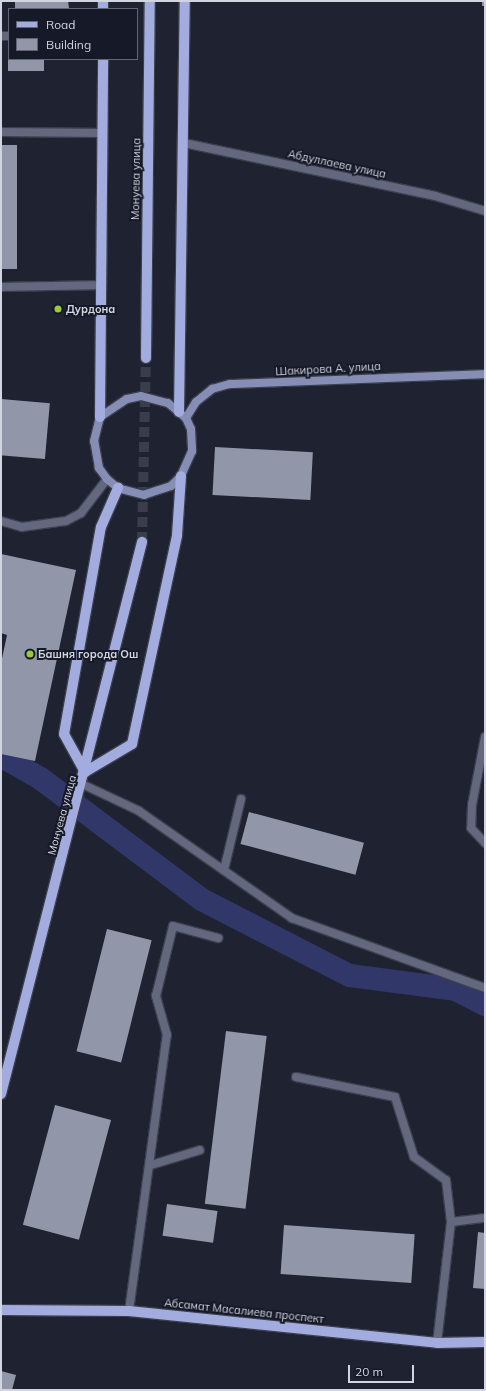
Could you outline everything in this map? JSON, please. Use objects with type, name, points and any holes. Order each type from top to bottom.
[{"type":"main road","name":"Монуева улица","points":[[146,358],[150,1]]},
{"type":"main road","points":[[182,415],[185,1]]},
{"type":"main road","points":[[103,60],[100,417],[94,441],[94,455],[99,468],[107,479],[118,488],[144,495],[164,489],[181,476]]},
{"type":"main road","name":"Шакирова А. улица","points":[[182,415],[212,389],[230,384],[485,374]]},
{"type":"main road","points":[[100,417],[127,399],[141,396],[168,403],[182,415],[191,429],[192,451],[181,476],[177,535],[132,744],[85,772],[64,734],[100,527],[118,488]]},
{"type":"main road","name":"Монуева улица","points":[[1,1094],[82,784],[142,542]]},
{"type":"main road","name":"Абсамат Масалиева проспект","points":[[1,1310],[129,1311],[437,1343],[485,1342]]},
{"type":"street","points":[[1,132],[102,133]]},
{"type":"street","name":"Абдуллаева улица","points":[[184,143],[435,196],[485,211]]},
{"type":"street","points":[[1,287],[101,285]]},
{"type":"street","points":[[1,521],[22,527],[66,521],[81,514],[107,479]]},
{"type":"street","points":[[485,737],[472,805],[471,828],[485,843]]},
{"type":"street","points":[[82,784],[138,811],[292,918],[485,988]]},
{"type":"street","points":[[224,870],[241,799]]},
{"type":"street","points":[[129,1311],[151,1165],[168,1035],[156,996],[173,926],[218,938]]},
{"type":"street","points":[[296,1077],[395,1097],[414,1157],[446,1180],[451,1222],[437,1343]]},
{"type":"street","points":[[151,1165],[200,1150]]},
{"type":"street","points":[[451,1222],[485,1218]]},
{"type":"building","points":[[15,1],[68,1],[69,8],[15,8]]},
{"type":"building","points":[[482,1],[485,1],[485,6],[482,6]]},
{"type":"building","points":[[8,60],[44,60],[44,71],[8,71]]},
{"type":"building","points":[[1,145],[17,145],[17,269],[1,269]]},
{"type":"building","points":[[1,399],[50,403],[45,459],[1,455]]},
{"type":"building","points":[[215,447],[313,452],[310,500],[212,495]]},
{"type":"building","name":"Башня города Ош","points":[[1,554],[76,570],[35,761],[1,754],[1,663],[7,635],[1,633]]},
{"type":"building","points":[[249,812],[364,843],[355,875],[240,844]]},
{"type":"building","points":[[107,929],[152,940],[121,1062],[77,1051]]},
{"type":"building","points":[[226,1031],[267,1036],[245,1209],[205,1204]]},
{"type":"building","points":[[55,1105],[111,1120],[79,1240],[23,1225]]},
{"type":"building","points":[[167,1204],[218,1211],[213,1243],[163,1236]]},
{"type":"building","points":[[284,1225],[415,1234],[411,1283],[281,1274]]},
{"type":"building","points":[[478,1232],[485,1233],[485,1289],[473,1288]]},
{"type":"building","points":[[1,1371],[16,1375],[12,1390],[1,1390]]},
{"type":"waterway","points":[[1,756],[40,778],[201,899],[349,975],[455,989],[485,1004]]},
{"type":"tunnel","points":[[142,542],[146,358]]},
{"type":"place","name":"Дурдона","points":[[58,309]]},
{"type":"place","name":"Башня города Ош","points":[[30,654]]}]
